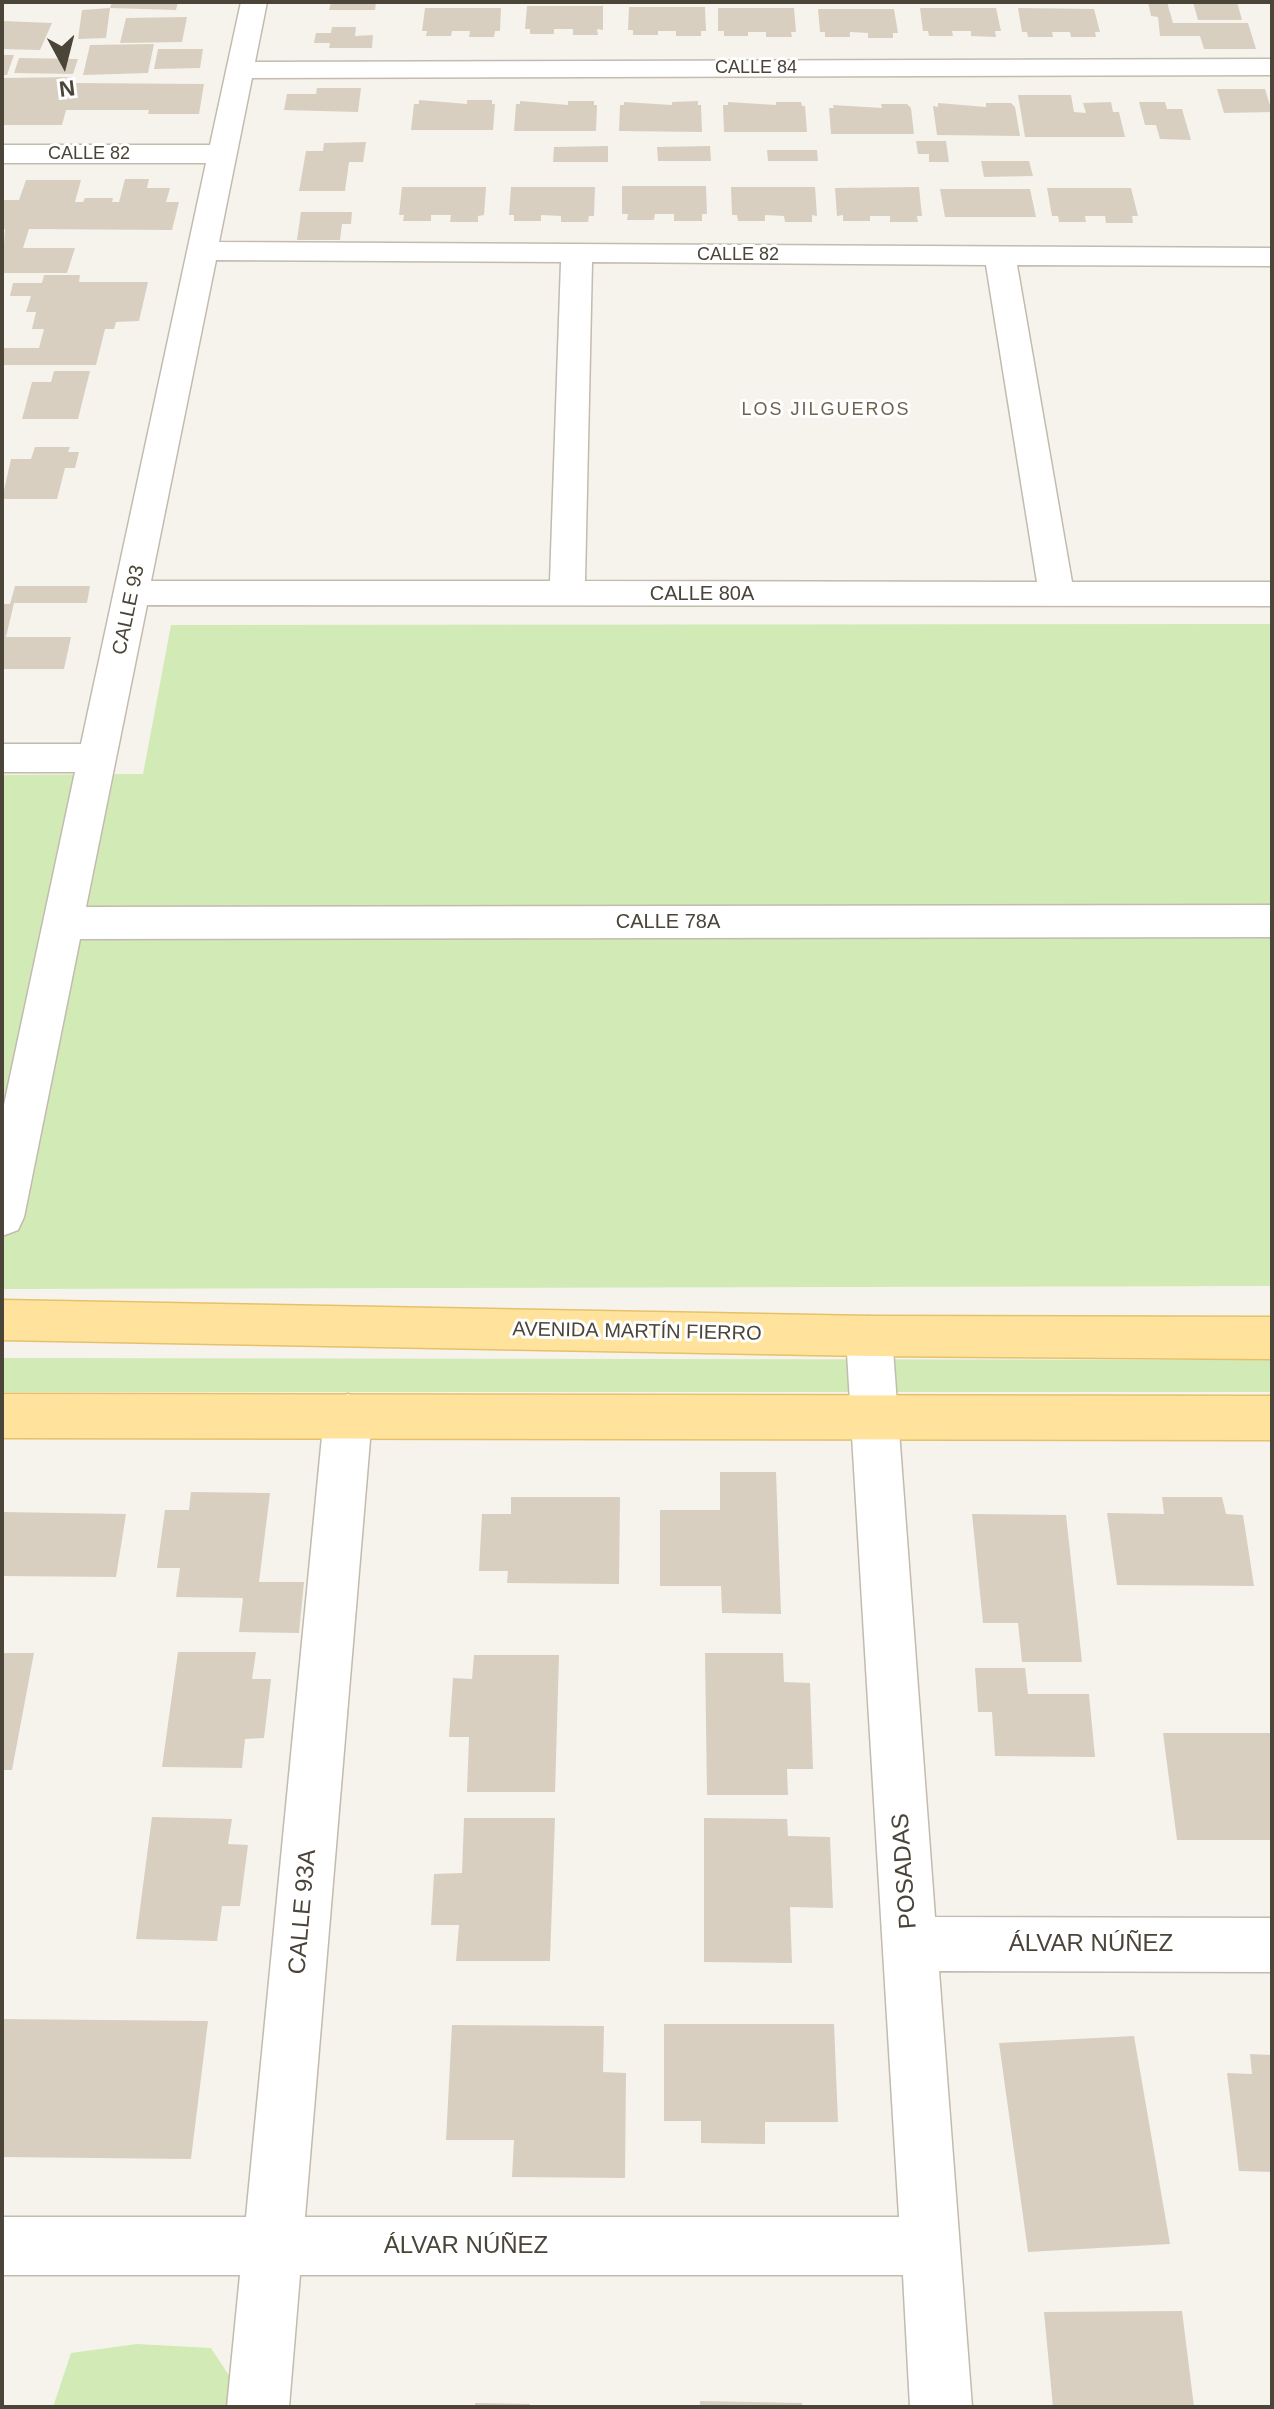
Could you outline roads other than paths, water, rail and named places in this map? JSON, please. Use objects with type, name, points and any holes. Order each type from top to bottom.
[{"type":"main road","name":"AVENIDA MARTÍN FIERRO","points":[[2,1320],[869,1336],[1272,1338]]},
{"type":"main road","points":[[2,1416],[1272,1418]]},
{"type":"street","name":"CALLE 93","points":[[2,1217],[254,2]]},
{"type":"street","name":"CALLE 84","points":[[240,70],[1272,67]]},
{"type":"street","name":"CALLE 82","points":[[2,154],[223,154]]},
{"type":"street","name":"CALLE 82","points":[[204,251],[1272,257]]},
{"type":"street","points":[[567,594],[577,254]]},
{"type":"street","points":[[1000,256],[1057,594]]},
{"type":"street","name":"CALLE 80A","points":[[133,593],[1272,594]]},
{"type":"street","points":[[2,758],[97,758]]},
{"type":"street","name":"CALLE 78A","points":[[65,923],[1272,921]]},
{"type":"street","name":"POSADAS","points":[[869,1336],[941,2407]]},
{"type":"street","name":"CALLE 93A","points":[[258,2407],[348,1416]]},
{"type":"street","name":"ÁLVAR NÚÑEZ","points":[[910,1944],[1272,1945]]},
{"type":"street","name":"ÁLVAR NÚÑEZ","points":[[2,2246],[930,2246]]},
{"type":"district","name":"LOS JILGUEROS","points":[[826,410]]}]
